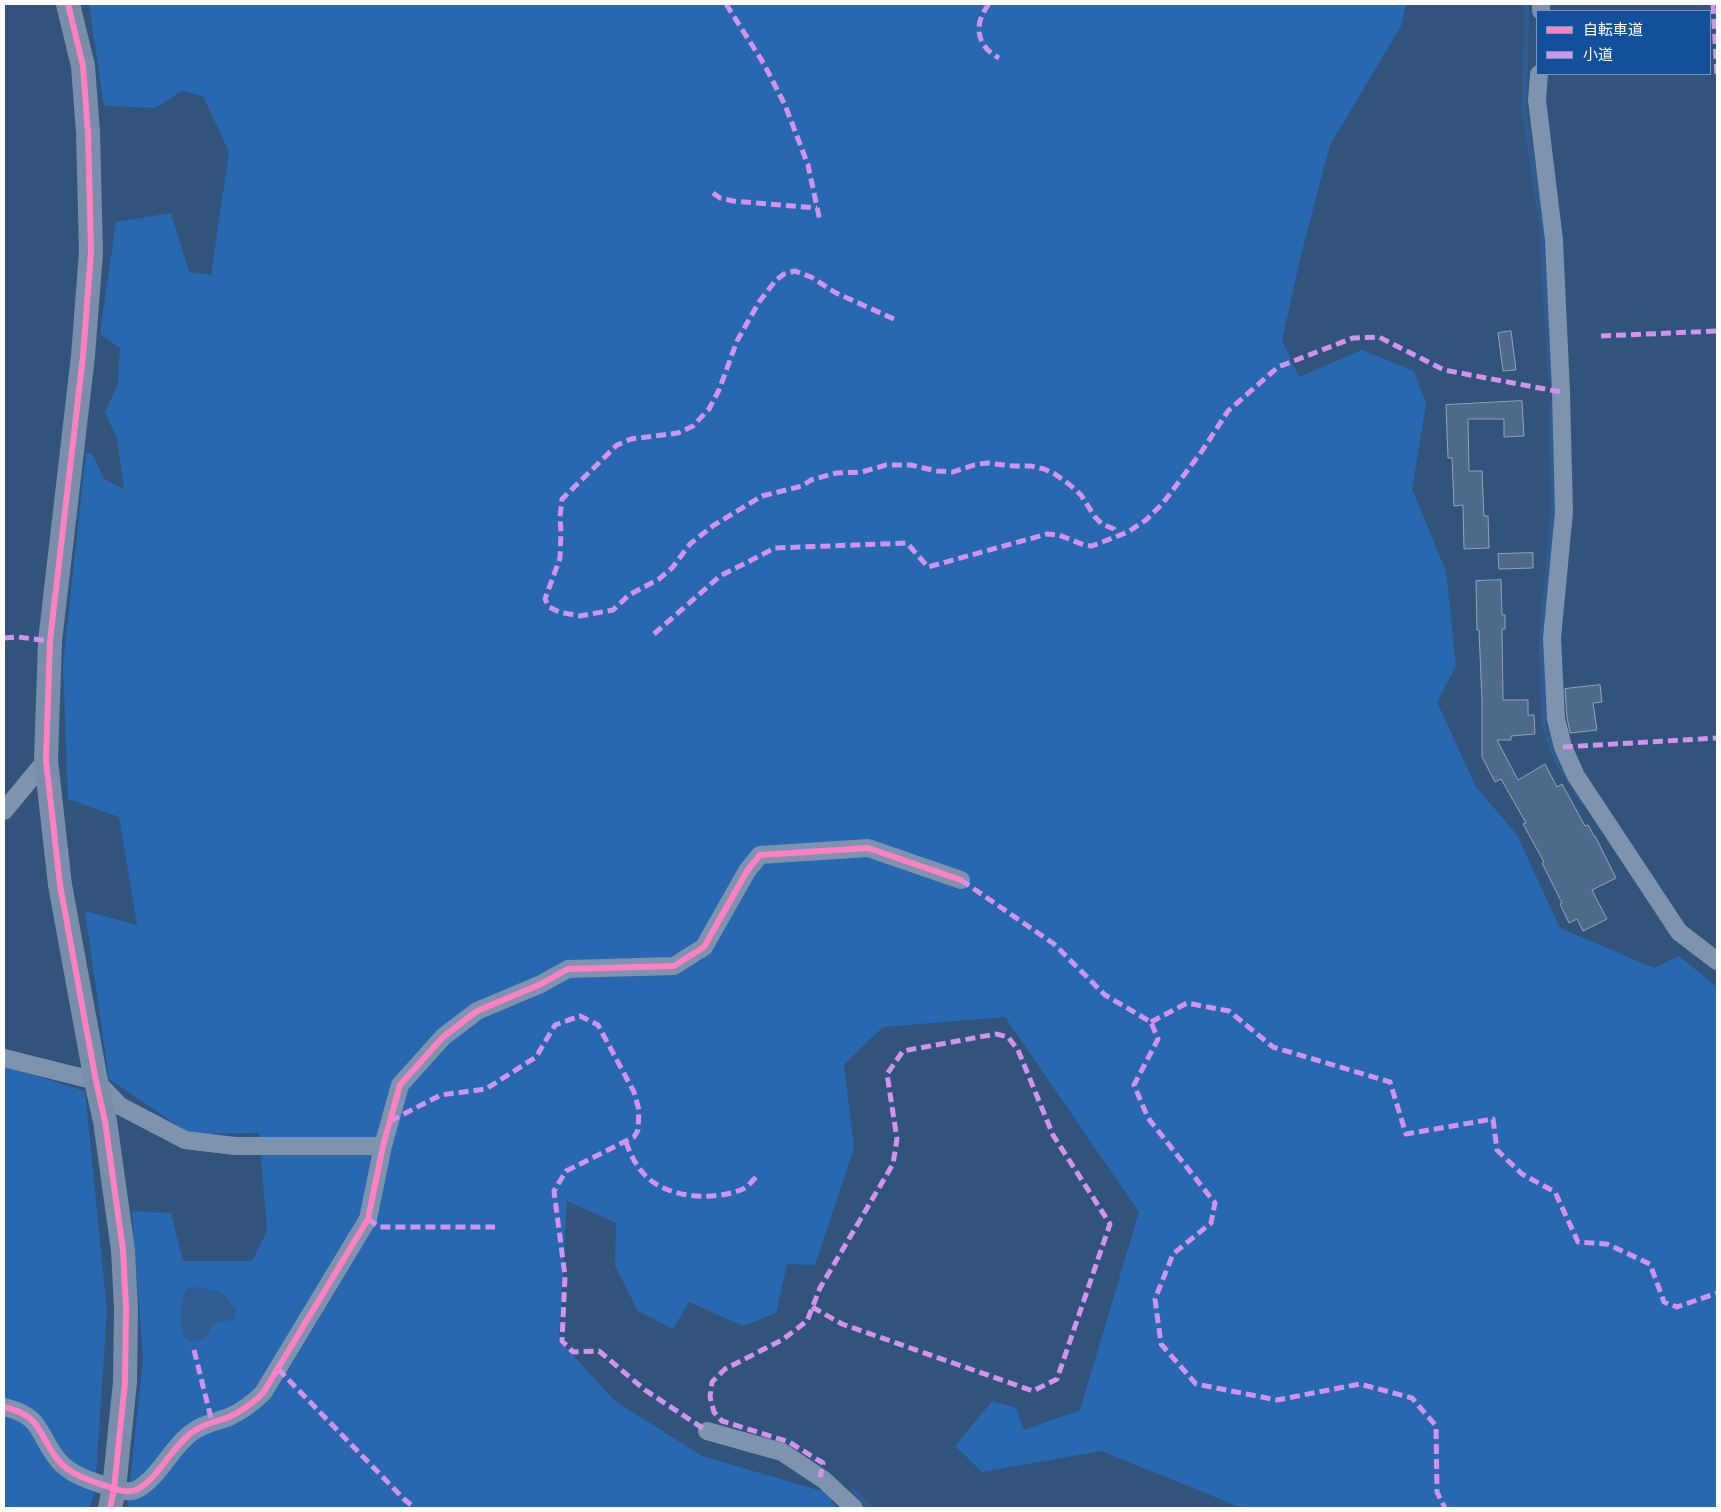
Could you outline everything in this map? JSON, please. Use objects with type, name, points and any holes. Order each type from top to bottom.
[{"type":"street","points":[[68,4],[82,66],[88,132],[91,252],[83,356],[50,643],[46,760],[60,885],[96,1081],[106,1121],[123,1250],[126,1308],[125,1382],[112,1498]]},
{"type":"street","points":[[1539,75],[1537,100],[1554,240],[1561,392],[1564,512],[1552,638],[1556,719],[1563,747],[1576,776],[1679,932],[1717,961]]},
{"type":"street","points":[[4,811],[46,760]]},
{"type":"street","points":[[112,1498],[125,1491],[137,1490],[149,1481],[189,1434],[202,1426],[229,1417],[242,1410],[263,1393],[368,1219],[383,1146],[400,1086],[443,1037],[477,1011],[541,984],[568,969],[674,966],[704,947],[747,871],[760,855],[868,848],[961,880]]},
{"type":"street","points":[[4,1058],[96,1081],[120,1106],[185,1140],[235,1146],[383,1146]]},
{"type":"street","points":[[4,1407],[25,1413],[35,1423],[59,1461],[112,1498]]},
{"type":"street","points":[[707,1431],[782,1452],[824,1480],[854,1508]]},
{"type":"shaded area","points":[[89,4],[1406,4],[1401,26],[1330,145],[1301,255],[1282,340],[1299,377],[1362,350],[1414,371],[1426,404],[1412,489],[1446,571],[1456,666],[1437,702],[1476,787],[1517,835],[1560,928],[1654,968],[1679,956],[1717,987],[1717,1508],[1242,1508],[1101,1451],[982,1472],[955,1446],[992,1401],[1016,1408],[1024,1430],[1080,1410],[1139,1212],[1005,1017],[883,1027],[844,1064],[854,1148],[815,1265],[787,1264],[776,1313],[743,1326],[689,1302],[673,1329],[638,1311],[615,1266],[616,1223],[567,1201],[559,1340],[615,1401],[702,1456],[825,1492],[837,1508],[127,1508],[143,1360],[132,1211],[171,1213],[183,1261],[252,1261],[267,1231],[259,1133],[190,1134],[109,1079],[85,911],[137,925],[119,817],[68,799],[63,664],[86,453],[92,453],[104,479],[124,489],[117,439],[105,412],[118,384],[120,348],[100,334],[116,222],[171,213],[189,272],[211,275],[229,152],[203,96],[182,91],[155,108],[104,106]]},
{"type":"shaded area","points":[[4,1066],[85,1091],[107,1311],[95,1491],[90,1508],[4,1508]]},
{"type":"shaded area","points":[[201,1287],[222,1294],[236,1310],[233,1320],[214,1323],[204,1339],[191,1342],[183,1336],[181,1311],[183,1298],[188,1288]]},
{"type":"building","points":[[1511,331],[1516,370],[1503,371],[1498,333]]},
{"type":"building","points":[[1522,401],[1524,436],[1504,437],[1504,419],[1468,419],[1469,471],[1482,471],[1484,516],[1488,516],[1489,548],[1464,549],[1463,505],[1454,506],[1452,458],[1448,458],[1446,405]]},
{"type":"building","points":[[1533,553],[1533,568],[1499,569],[1498,554]]},
{"type":"building","points":[[1501,580],[1502,615],[1505,615],[1505,629],[1502,629],[1503,700],[1528,700],[1528,715],[1534,715],[1535,734],[1511,736],[1511,740],[1497,740],[1518,780],[1545,764],[1557,787],[1562,784],[1585,826],[1588,825],[1595,836],[1616,878],[1592,890],[1607,919],[1583,931],[1577,919],[1569,923],[1560,904],[1562,903],[1542,863],[1544,862],[1523,824],[1526,823],[1501,779],[1495,782],[1482,757],[1482,701],[1476,581]]},
{"type":"building","points":[[1600,685],[1602,702],[1593,703],[1597,730],[1570,733],[1565,689]]},
{"type":"waterway","points":[[1527,4],[1524,110],[1541,221],[1550,376]]},
{"type":"waterway","points":[[1552,404],[1553,511],[1541,641],[1544,725],[1556,760],[1583,802]]},
{"type":"waterway","points":[[853,1490],[871,1508]]},
{"type":"marked path","points":[[726,4],[764,64],[785,105],[808,165],[820,221]]},
{"type":"marked path","points":[[989,4],[981,19],[979,34],[985,47],[999,58]]},
{"type":"marked path","points":[[1713,4],[1717,76]]},
{"type":"marked path","points":[[713,193],[720,198],[733,201],[817,208]]},
{"type":"marked path","points":[[894,319],[836,293],[811,277],[795,271],[784,274],[776,280],[759,302],[737,341],[719,390],[709,409],[693,426],[678,433],[631,439],[617,445],[562,499],[560,558],[545,599],[549,607],[559,612],[580,616],[613,610],[629,595],[659,579],[672,568],[690,544],[714,525],[762,496],[802,486],[811,480],[836,473],[862,472],[886,465],[911,465],[937,471],[953,472],[987,463],[1031,466],[1044,469],[1055,474],[1070,485],[1081,495],[1095,517],[1102,524],[1114,529],[1118,535]]},
{"type":"marked path","points":[[1601,336],[1717,331]]},
{"type":"marked path","points":[[654,634],[720,576],[775,548],[907,543],[928,567],[1047,534],[1059,535],[1084,545],[1092,546],[1128,532],[1146,520],[1163,503],[1202,451],[1228,411],[1278,367],[1353,338],[1379,337],[1444,370],[1561,392]]},
{"type":"marked path","points":[[4,638],[18,637],[50,641]]},
{"type":"marked path","points":[[1563,747],[1717,738]]},
{"type":"marked path","points":[[961,880],[1054,944],[1105,995],[1151,1022],[1158,1039],[1134,1085],[1148,1118],[1215,1203],[1211,1223],[1173,1254],[1155,1299],[1161,1344],[1196,1384],[1277,1400],[1360,1384],[1412,1398],[1436,1426],[1437,1492],[1445,1508]]},
{"type":"marked path","points":[[1151,1022],[1187,1003],[1229,1011],[1273,1047],[1390,1082],[1406,1134],[1493,1119],[1497,1150],[1522,1174],[1555,1192],[1578,1242],[1607,1244],[1650,1264],[1664,1302],[1677,1307],[1717,1293]]},
{"type":"marked path","points":[[390,1121],[441,1095],[486,1089],[536,1057],[555,1025],[580,1016],[598,1025],[634,1092],[639,1110],[638,1130],[634,1137],[566,1171],[554,1191],[565,1276],[562,1341],[573,1352],[599,1351],[645,1390],[707,1431]]},
{"type":"marked path","points":[[812,1307],[842,1324],[1033,1391],[1057,1379],[1110,1224],[1053,1135],[1018,1050],[1008,1037],[996,1034],[903,1051],[887,1074],[897,1139],[893,1164],[820,1288],[807,1321],[782,1340],[725,1369],[712,1382],[710,1397],[714,1412],[722,1421],[789,1442],[823,1463],[820,1477]]},
{"type":"marked path","points":[[626,1142],[633,1159],[644,1174],[663,1188],[685,1195],[709,1196],[733,1193],[745,1188],[757,1176]]},
{"type":"marked path","points":[[368,1219],[379,1227],[495,1227]]},
{"type":"marked path","points":[[194,1350],[212,1422]]},
{"type":"marked path","points":[[278,1369],[405,1500],[415,1508]]},
{"type":"cycle path","points":[[68,4],[83,66],[88,132],[91,252],[83,356],[50,641],[46,760],[60,885],[105,1121],[123,1250],[126,1308],[125,1382],[114,1489],[110,1508]]},
{"type":"cycle path","points":[[4,1407],[26,1415],[33,1421],[51,1451],[68,1470],[88,1480],[120,1490],[131,1491],[138,1489],[159,1470],[177,1446],[191,1433],[204,1425],[229,1417],[263,1393],[368,1219],[383,1146],[400,1085],[443,1037],[477,1011],[541,984],[568,969],[674,966],[704,947],[747,871],[760,855],[868,848],[961,880]]}]
